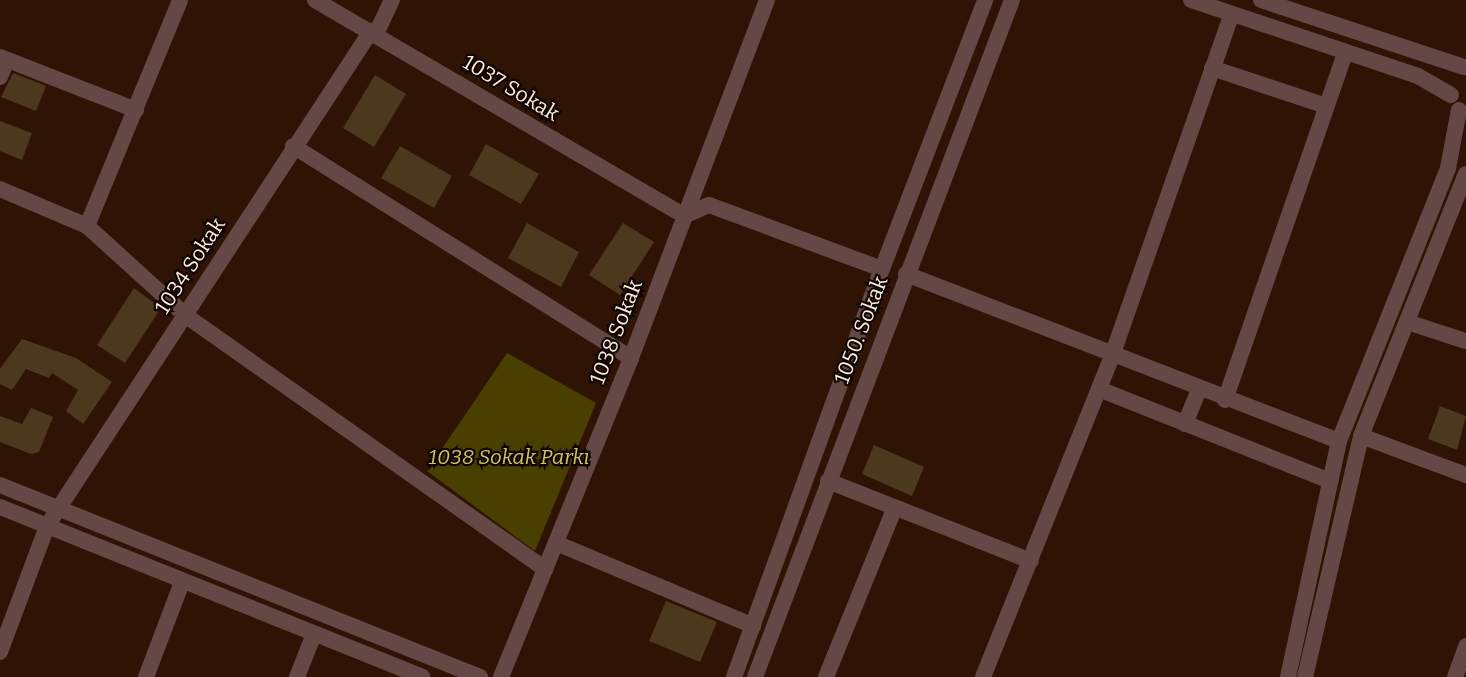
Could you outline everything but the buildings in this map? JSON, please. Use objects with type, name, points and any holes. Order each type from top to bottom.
[{"type":"street","points":[[87,226],[180,0]]},
{"type":"street","name":"1037 Sokak","points":[[315,0],[684,216]]},
{"type":"street","name":"1034 Sokak","points":[[0,652],[47,526],[293,146],[374,33],[392,0]]},
{"type":"street","name":"1038 Sokak","points":[[501,677],[631,358],[767,0]]},
{"type":"street","name":"1050. Sokak","points":[[734,677],[882,269],[985,0]]},
{"type":"street","name":"1050. Sokak","points":[[755,677],[906,274],[1012,0]]},
{"type":"street","points":[[1191,0],[1419,76],[1459,108]]},
{"type":"street","points":[[1261,0],[1465,66],[1455,76],[1459,108],[1448,168],[1339,441],[1287,677]]},
{"type":"street","points":[[983,677],[1113,353],[1232,14]]},
{"type":"street","points":[[1225,400],[1345,53]]},
{"type":"street","points":[[0,77],[3,59],[136,110]]},
{"type":"street","points":[[1212,68],[1326,106]]},
{"type":"street","points":[[293,146],[631,358]]},
{"type":"street","points":[[1305,677],[1361,436],[1466,174]]},
{"type":"street","points":[[0,189],[87,226],[185,315],[545,569]]},
{"type":"street","points":[[684,216],[709,205],[882,269]]},
{"type":"street","points":[[906,274],[1113,353],[1225,400],[1339,441]]},
{"type":"street","points":[[1407,322],[1466,341]]},
{"type":"street","points":[[1099,389],[1330,481]]},
{"type":"street","points":[[1185,424],[1199,389]]},
{"type":"street","points":[[1361,436],[1466,475]]},
{"type":"street","points":[[828,481],[1031,561]]},
{"type":"street","points":[[0,485],[480,677]]},
{"type":"street","points":[[0,507],[422,677]]},
{"type":"street","points":[[826,677],[895,507]]},
{"type":"street","points":[[556,543],[753,626]]},
{"type":"street","points":[[146,677],[182,582]]},
{"type":"street","points":[[297,677],[314,634]]},
{"type":"street","points":[[1457,676],[1466,646]]},
{"type":"green space","name":"1038 Sokak Parkı","points":[[507,353],[596,403],[535,551],[427,471]]}]
